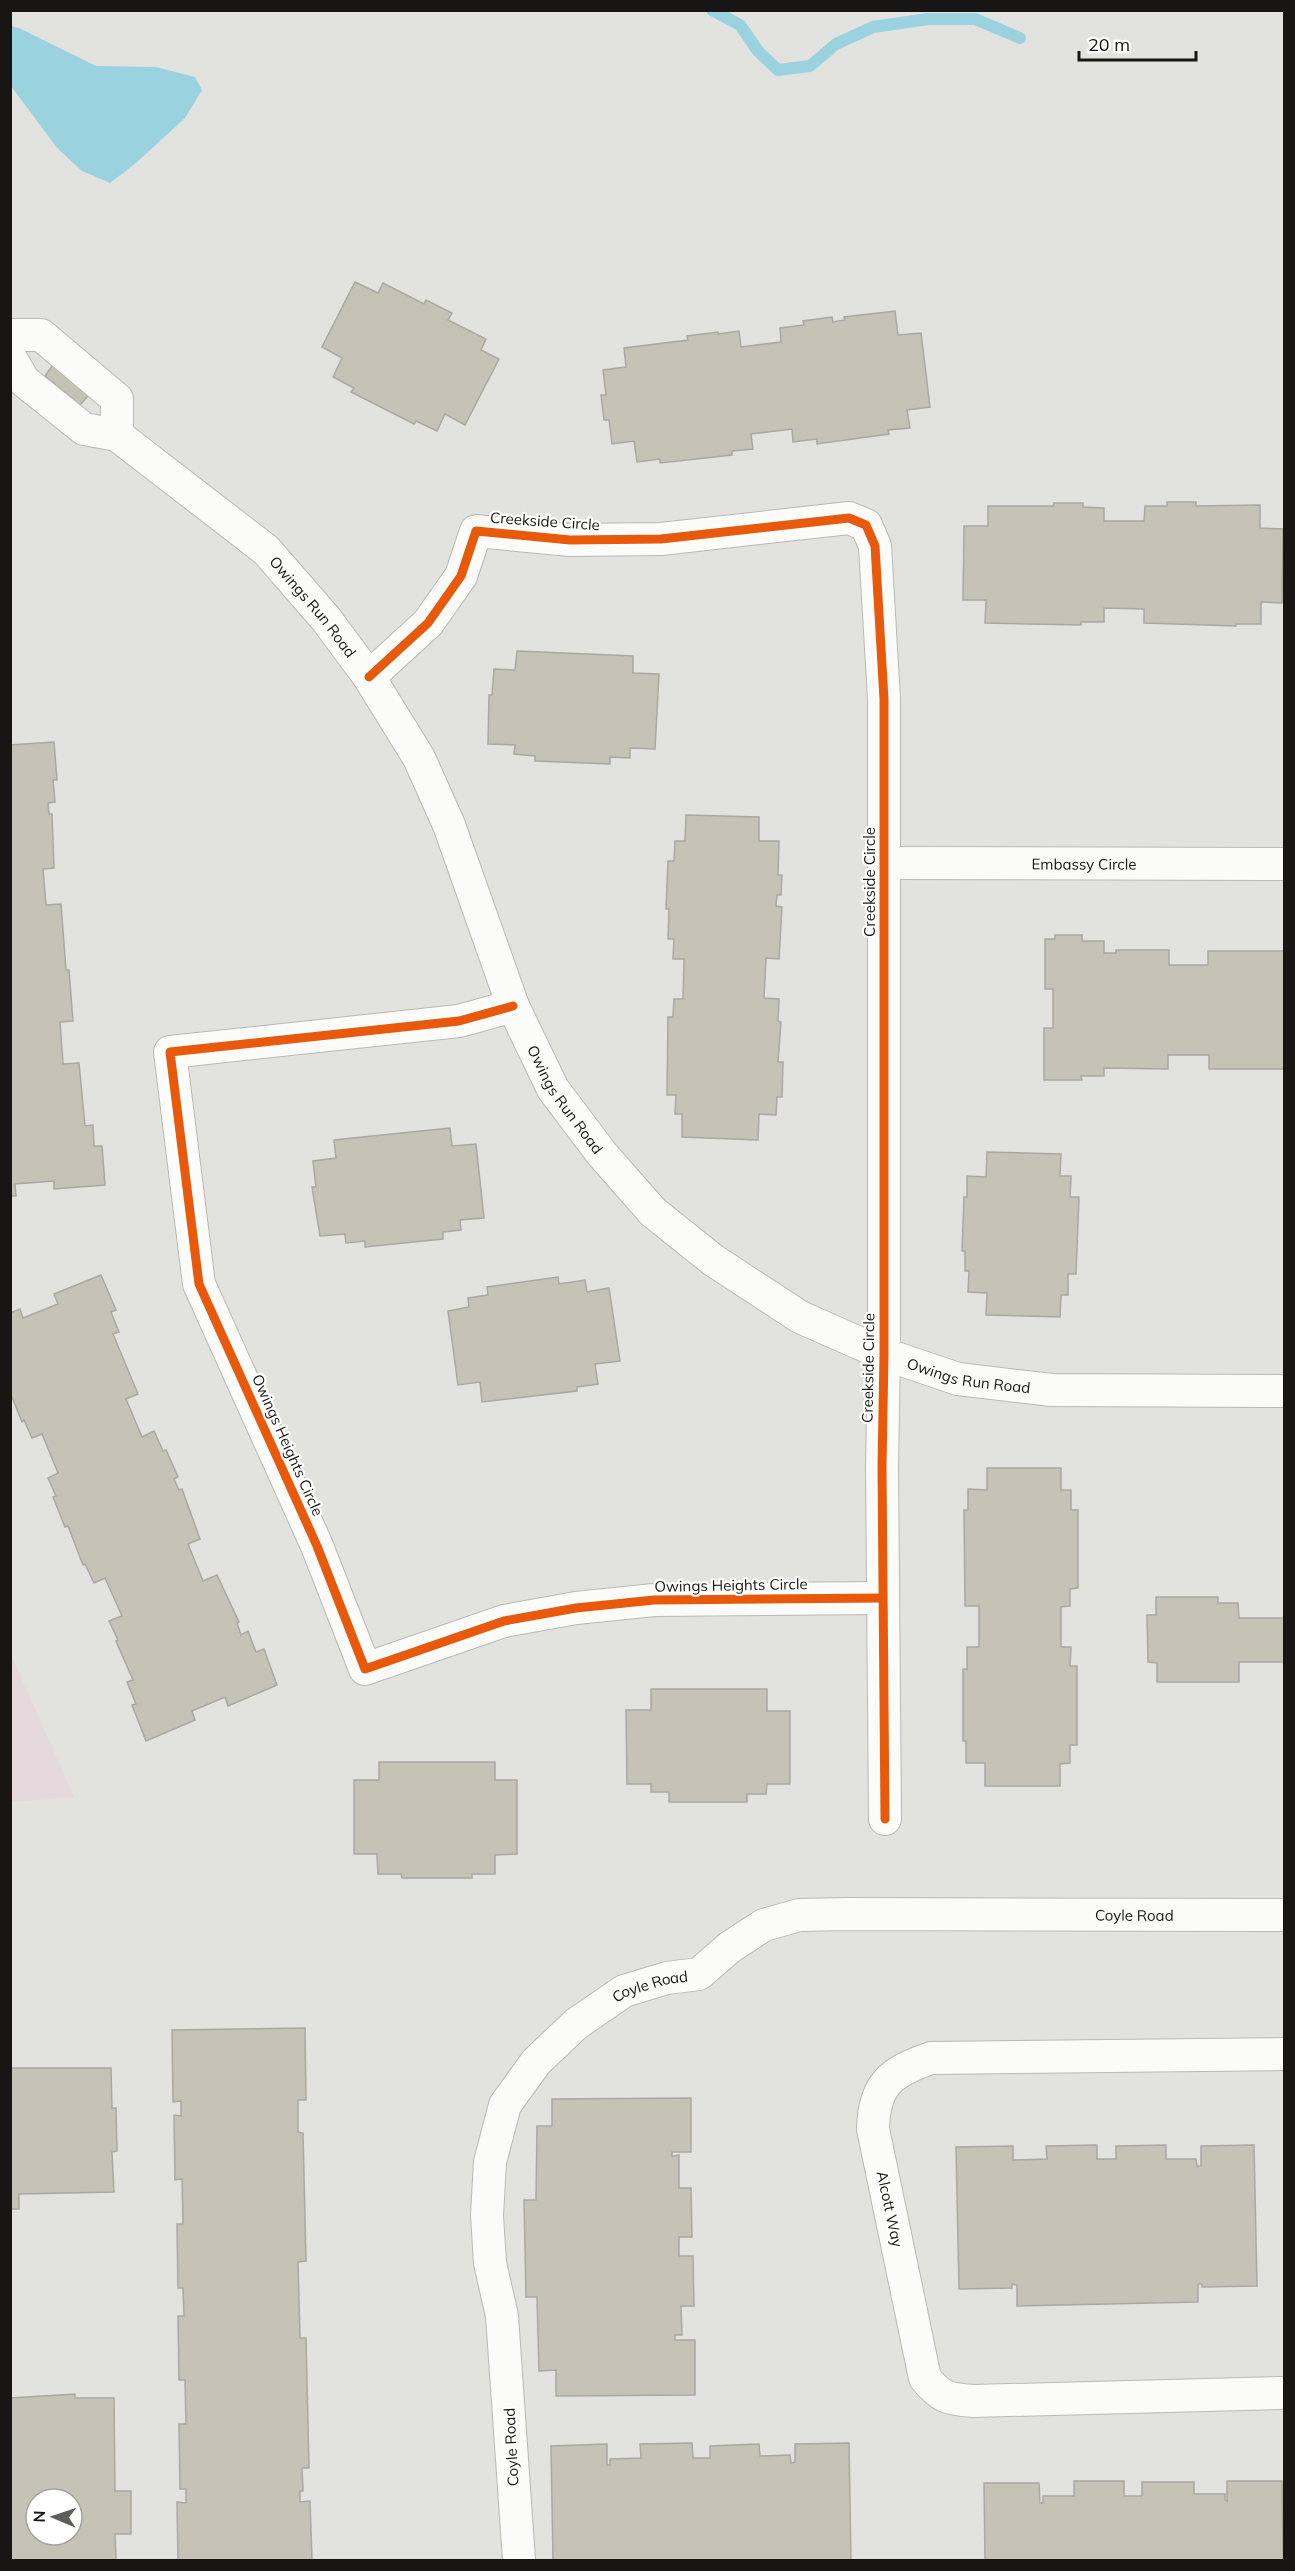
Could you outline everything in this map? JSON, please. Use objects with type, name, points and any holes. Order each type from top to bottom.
[{"type":"street","points":[[10,335],[41,335],[117,399],[117,435]]},
{"type":"street","name":"Owings Run Road","points":[[10,357],[24,381],[84,429],[117,435],[266,550],[326,619],[369,676],[419,758],[449,825],[513,1006],[553,1089],[602,1154],[653,1212],[713,1260],[800,1317],[884,1354],[958,1379],[1052,1390],[1284,1391]]},
{"type":"street","name":"Creekside Circle","points":[[369,676],[428,623],[461,576],[476,531],[570,540],[661,539],[849,518],[866,525],[875,546],[884,699],[882,1598],[885,1819]]},
{"type":"street","name":"Embassy Circle","points":[[884,863],[1284,864]]},
{"type":"street","name":"Owings Heights Circle","points":[[513,1006],[459,1022],[170,1052],[199,1284],[317,1546],[365,1669],[504,1621],[576,1608],[654,1600],[882,1598]]},
{"type":"street","name":"Coyle Road","points":[[519,2560],[502,2316],[490,2263],[487,2215],[490,2162],[505,2105],[536,2062],[576,2024],[624,1991],[667,1978],[699,1974],[730,1947],[764,1925],[799,1915],[1284,1915]]},
{"type":"street","name":"Alcott Way","points":[[1281,2393],[973,2401],[950,2399],[937,2393],[926,2378],[873,2129],[874,2108],[879,2093],[890,2078],[904,2067],[931,2058],[1284,2054]]},
{"type":"shaded area","points":[[11,1655],[74,1797],[11,1802]]},
{"type":"water","points":[[11,26],[96,66],[156,67],[195,77],[202,90],[185,118],[136,163],[110,183],[82,171],[58,149],[11,86]]},
{"type":"building","points":[[355,282],[378,293],[383,283],[424,304],[426,300],[452,313],[448,320],[486,339],[481,350],[499,359],[465,425],[445,414],[437,431],[416,421],[414,424],[351,392],[354,388],[333,377],[342,358],[322,347]]},
{"type":"building","points":[[895,311],[898,335],[921,333],[930,407],[907,410],[910,428],[888,430],[889,434],[817,444],[817,439],[793,442],[792,429],[751,434],[753,449],[732,451],[732,455],[660,463],[660,459],[637,462],[634,441],[612,444],[609,420],[604,420],[601,395],[606,395],[603,370],[626,367],[624,348],[688,340],[687,336],[739,331],[741,347],[781,342],[780,328],[804,325],[803,321],[832,317],[833,322],[845,320],[844,317]]},
{"type":"building","points":[[57,359],[94,389],[80,405],[45,376]]},
{"type":"building","points":[[1167,502],[1196,502],[1196,506],[1260,505],[1260,528],[1283,529],[1282,603],[1261,602],[1261,624],[1236,624],[1236,626],[1144,623],[1144,609],[1104,608],[1104,622],[1081,622],[1081,625],[985,623],[986,600],[963,600],[964,526],[988,526],[988,506],[1053,506],[1054,503],[1083,503],[1083,507],[1104,508],[1104,521],[1144,521],[1145,506],[1167,506]]},
{"type":"building","points":[[517,651],[633,656],[633,673],[659,674],[655,749],[630,748],[630,758],[610,757],[610,764],[535,761],[535,756],[514,754],[515,745],[488,744],[489,695],[492,695],[494,669],[515,670]]},
{"type":"building","points":[[54,742],[57,780],[53,780],[55,802],[48,803],[49,814],[52,814],[54,868],[43,869],[46,905],[61,904],[66,970],[69,970],[73,1021],[60,1022],[63,1064],[79,1063],[85,1126],[93,1125],[94,1146],[102,1146],[105,1185],[54,1189],[54,1181],[15,1184],[16,1196],[10,1196],[10,745]]},
{"type":"building","points":[[686,815],[759,817],[759,841],[779,841],[778,875],[782,875],[781,895],[777,895],[776,906],[782,907],[779,959],[766,958],[764,998],[779,999],[778,1021],[781,1022],[778,1062],[783,1062],[782,1097],[777,1097],[776,1115],[759,1114],[758,1140],[682,1137],[682,1114],[675,1114],[676,1095],[667,1095],[668,1017],[673,1017],[674,999],[683,999],[684,959],[673,959],[674,939],[668,939],[669,909],[666,909],[668,861],[674,861],[675,841],[685,841]]},
{"type":"building","points":[[1055,935],[1082,935],[1082,941],[1104,941],[1104,953],[1116,953],[1116,950],[1169,950],[1169,965],[1208,965],[1208,951],[1284,951],[1284,1069],[1209,1069],[1209,1055],[1168,1055],[1168,1069],[1104,1068],[1104,1076],[1081,1076],[1082,1080],[1044,1080],[1044,1028],[1053,1028],[1053,989],[1045,989],[1045,939],[1055,939]]},
{"type":"building","points":[[450,1128],[452,1146],[476,1144],[484,1218],[460,1220],[461,1230],[443,1232],[443,1239],[365,1247],[365,1241],[346,1243],[345,1234],[320,1236],[312,1187],[316,1187],[313,1161],[336,1158],[334,1140]]},
{"type":"building","points":[[987,1152],[1061,1154],[1060,1176],[1071,1176],[1070,1197],[1079,1197],[1076,1274],[1068,1274],[1068,1295],[1061,1295],[1060,1317],[986,1315],[987,1293],[968,1292],[969,1271],[965,1271],[965,1251],[962,1251],[964,1197],[967,1197],[967,1176],[986,1177]]},
{"type":"building","points":[[101,1275],[116,1310],[111,1312],[119,1332],[113,1334],[138,1394],[126,1399],[142,1437],[154,1431],[163,1451],[166,1450],[178,1477],[174,1479],[179,1490],[182,1489],[200,1539],[188,1544],[203,1581],[217,1575],[239,1622],[237,1623],[241,1635],[248,1631],[256,1652],[264,1649],[277,1685],[228,1706],[225,1697],[192,1711],[195,1720],[146,1741],[132,1705],[136,1704],[127,1682],[133,1680],[109,1621],[122,1616],[105,1578],[94,1583],[85,1564],[83,1565],[68,1526],[65,1527],[53,1497],[56,1496],[48,1478],[58,1473],[42,1434],[32,1438],[24,1420],[22,1422],[10,1392],[10,1313],[20,1309],[23,1318],[58,1304],[54,1294]]},
{"type":"building","points":[[558,1277],[559,1284],[585,1280],[587,1292],[609,1288],[620,1361],[595,1364],[598,1384],[577,1387],[577,1391],[482,1402],[480,1382],[458,1385],[448,1311],[469,1307],[468,1298],[488,1295],[487,1287]]},
{"type":"building","points":[[987,1468],[1061,1468],[1061,1490],[1071,1490],[1071,1510],[1078,1510],[1078,1588],[1070,1589],[1070,1606],[1061,1607],[1061,1647],[1071,1647],[1070,1666],[1077,1666],[1077,1745],[1070,1745],[1070,1763],[1060,1764],[1060,1786],[985,1786],[985,1763],[966,1763],[966,1741],[963,1741],[963,1669],[967,1669],[967,1647],[979,1647],[979,1606],[965,1606],[964,1510],[968,1510],[968,1489],[987,1490]]},
{"type":"building","points":[[1156,1597],[1218,1597],[1218,1603],[1238,1603],[1239,1618],[1284,1618],[1284,1662],[1239,1662],[1239,1682],[1157,1682],[1157,1663],[1148,1662],[1147,1615],[1156,1615]]},
{"type":"building","points":[[651,1689],[767,1689],[767,1711],[790,1711],[790,1784],[767,1784],[766,1794],[747,1794],[747,1802],[669,1802],[669,1792],[651,1792],[651,1784],[627,1784],[626,1710],[651,1710]]},
{"type":"building","points":[[379,1762],[495,1762],[495,1780],[517,1780],[517,1854],[495,1855],[495,1874],[472,1874],[472,1878],[402,1878],[401,1874],[378,1874],[377,1854],[354,1854],[354,1780],[379,1780]]},
{"type":"building","points":[[305,2028],[306,2100],[298,2100],[298,2132],[303,2133],[306,2261],[298,2262],[300,2338],[306,2338],[309,2468],[302,2468],[303,2491],[300,2491],[300,2502],[310,2501],[312,2560],[178,2560],[177,2502],[186,2503],[186,2489],[180,2489],[179,2424],[186,2424],[185,2380],[179,2380],[178,2316],[184,2316],[183,2288],[178,2288],[177,2224],[183,2224],[182,2179],[175,2180],[174,2115],[181,2116],[181,2101],[173,2102],[172,2030]]},
{"type":"building","points":[[10,2068],[111,2068],[112,2108],[116,2108],[117,2151],[112,2152],[114,2192],[19,2194],[19,2209],[10,2209]]},
{"type":"building","points":[[691,2098],[691,2152],[672,2152],[672,2156],[679,2155],[679,2188],[691,2188],[692,2237],[679,2237],[679,2256],[693,2256],[694,2306],[681,2306],[682,2335],[675,2335],[675,2340],[695,2340],[695,2395],[556,2396],[556,2370],[539,2371],[537,2297],[526,2297],[524,2200],[536,2200],[537,2126],[552,2126],[552,2099]]},
{"type":"building","points":[[1097,2145],[1097,2159],[1116,2159],[1116,2146],[1166,2145],[1166,2159],[1196,2159],[1197,2166],[1201,2166],[1201,2146],[1254,2145],[1257,2286],[1202,2287],[1202,2284],[1198,2284],[1198,2302],[1017,2306],[1017,2285],[1012,2284],[1012,2288],[959,2289],[956,2147],[1013,2146],[1013,2160],[1047,2159],[1046,2146]]},
{"type":"building","points":[[75,2394],[75,2398],[114,2398],[115,2491],[131,2491],[131,2534],[115,2534],[116,2560],[10,2560],[10,2398]]},
{"type":"building","points":[[692,2443],[693,2458],[710,2458],[710,2446],[759,2444],[760,2456],[790,2455],[791,2463],[795,2462],[795,2444],[849,2443],[851,2560],[553,2560],[551,2446],[607,2444],[607,2465],[610,2465],[610,2459],[641,2458],[640,2444]]},
{"type":"building","points":[[1074,2481],[1124,2481],[1124,2496],[1142,2496],[1142,2482],[1194,2482],[1194,2494],[1225,2494],[1227,2501],[1227,2481],[1282,2481],[1283,2560],[985,2560],[984,2483],[1039,2483],[1040,2503],[1043,2503],[1043,2496],[1074,2496]]},
{"type":"waterway","points":[[712,10],[740,25],[758,51],[778,70],[810,66],[836,44],[873,27],[928,19],[975,19],[1020,38]]},
{"type":"cycle path","points":[[369,677],[428,623],[461,576],[476,531],[570,540],[661,539],[849,518],[866,525],[875,546],[884,699],[882,1467],[885,1819]]},
{"type":"cycle path","points":[[513,1006],[459,1021],[170,1052],[199,1284],[317,1546],[365,1669],[504,1621],[576,1608],[654,1600],[882,1598]]}]
